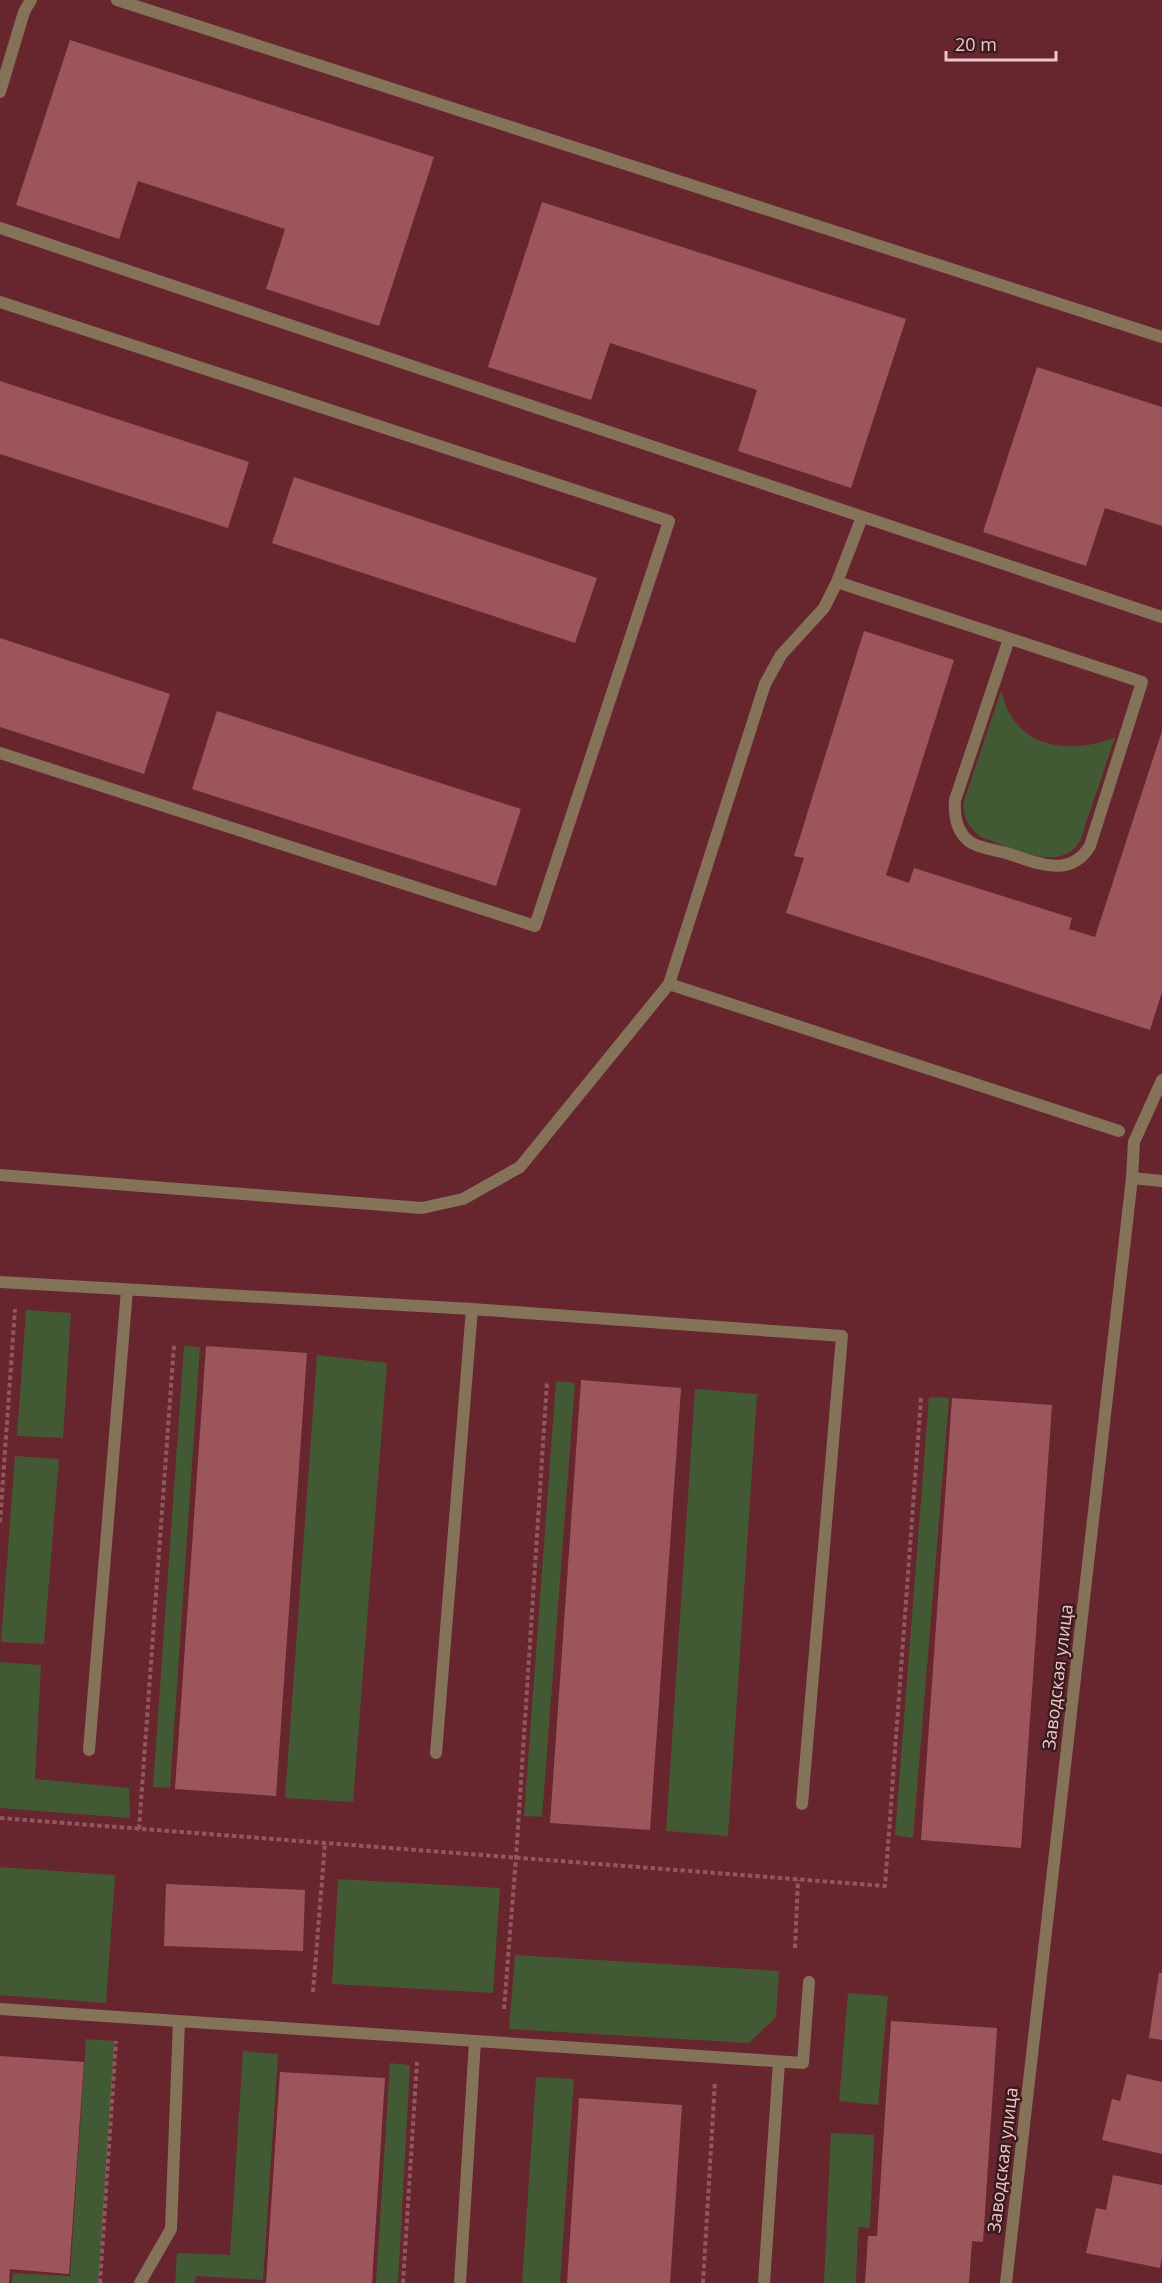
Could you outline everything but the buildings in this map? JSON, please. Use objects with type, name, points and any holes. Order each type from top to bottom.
[{"type":"street","points":[[0,93],[24,12],[31,0]]},
{"type":"street","points":[[117,0],[1162,337]]},
{"type":"street","points":[[0,228],[1162,617]]},
{"type":"street","points":[[0,302],[669,521],[535,926],[0,753]]},
{"type":"street","points":[[0,1175],[422,1208],[463,1199],[520,1167],[669,984],[765,684],[782,655],[824,608],[837,582],[862,517]]},
{"type":"street","points":[[837,582],[1142,682],[1090,846],[1084,856],[1075,863],[1049,866],[970,842],[956,823],[955,800],[1009,639]]},
{"type":"street","points":[[669,984],[1119,1131]]},
{"type":"street","name":"Заводская улица","points":[[1006,2283],[1132,1178],[1134,1142],[1162,1080]]},
{"type":"street","points":[[1132,1178],[1162,1181]]},
{"type":"street","points":[[0,1282],[472,1309],[842,1336],[802,1804]]},
{"type":"street","points":[[89,1750],[127,1290]]},
{"type":"street","points":[[436,1753],[472,1309]]},
{"type":"street","points":[[0,2008],[803,2063],[809,1982]]},
{"type":"street","points":[[140,2283],[171,2229],[179,2021]]},
{"type":"street","points":[[460,2283],[475,2041]]},
{"type":"street","points":[[765,2283],[779,2062]]},
{"type":"path","points":[[0,1522],[15,1309]]},
{"type":"path","points":[[139,1829],[174,1345]]},
{"type":"path","points":[[504,2008],[547,1382]]},
{"type":"path","points":[[0,1818],[885,1886],[921,1398]]},
{"type":"path","points":[[313,1992],[325,1843]]},
{"type":"path","points":[[795,1948],[798,1880]]},
{"type":"path","points":[[100,2283],[117,2036]]},
{"type":"path","points":[[403,2283],[417,2059]]},
{"type":"path","points":[[703,2283],[716,2081]]},
{"type":"green space","points":[[1001,691],[1015,721],[1028,734],[1039,740],[1051,744],[1077,746],[1115,737],[1080,841],[1071,851],[1060,856],[1048,857],[1020,852],[981,837],[970,827],[966,818],[963,804]]},
{"type":"green space","points":[[26,1310],[71,1313],[63,1438],[17,1436]]},
{"type":"green space","points":[[184,1346],[200,1347],[170,1788],[153,1787]]},
{"type":"green space","points":[[317,1355],[387,1363],[353,1802],[285,1798]]},
{"type":"green space","points":[[556,1381],[575,1383],[542,1817],[524,1816]]},
{"type":"green space","points":[[695,1389],[757,1394],[728,1836],[666,1831]]},
{"type":"green space","points":[[929,1397],[949,1398],[913,1838],[895,1835]]},
{"type":"green space","points":[[15,1456],[59,1459],[44,1644],[1,1642]]},
{"type":"green space","points":[[0,1662],[41,1665],[35,1779],[129,1788],[130,1818],[0,1808]]},
{"type":"green space","points":[[0,1867],[115,1875],[106,2003],[0,1995]]},
{"type":"green space","points":[[338,1879],[500,1888],[493,1993],[332,1984]]},
{"type":"green space","points":[[515,1955],[779,1971],[776,2017],[749,2043],[509,2029]]},
{"type":"green space","points":[[848,1993],[888,1996],[878,2105],[839,2101]]},
{"type":"green space","points":[[86,2039],[115,2041],[99,2283],[12,2283],[13,2273],[70,2276]]},
{"type":"green space","points":[[243,2051],[278,2054],[263,2280],[196,2276],[195,2283],[175,2283],[177,2253],[230,2255]]},
{"type":"green space","points":[[390,2063],[410,2065],[398,2283],[376,2283]]},
{"type":"green space","points":[[536,2077],[574,2079],[560,2283],[522,2283]]},
{"type":"green space","points":[[831,2133],[874,2135],[870,2228],[858,2227],[856,2283],[824,2283]]}]
